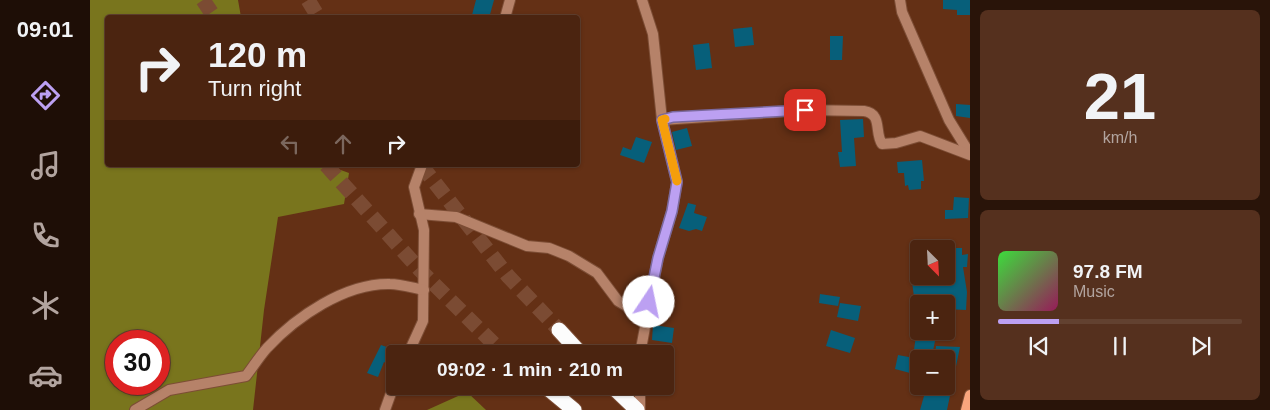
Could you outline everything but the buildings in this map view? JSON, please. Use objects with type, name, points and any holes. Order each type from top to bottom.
[{"type":"highway","points":[[559,330],[573,345]]},
{"type":"highway","points":[[555,395],[574,410]]},
{"type":"highway","points":[[622,395],[638,410]]},
{"type":"main road","points":[[966,410],[970,395]]},
{"type":"street","points":[[506,15],[510,0]]},
{"type":"street","points":[[641,345],[658,258],[672,211],[677,182],[662,120],[653,34],[642,0]]},
{"type":"street","points":[[900,0],[902,12],[949,120],[970,155]]},
{"type":"street","points":[[662,120],[673,117],[805,110],[864,111],[872,112],[876,116],[879,139],[882,144],[896,143],[920,136],[970,155]]},
{"type":"street","points":[[412,345],[422,320],[424,290],[424,230],[414,187],[421,167]]},
{"type":"street","points":[[419,214],[456,217],[527,246],[549,248],[569,256],[597,273],[618,301],[646,318]]},
{"type":"street","points":[[135,410],[169,390],[246,376],[267,348],[299,321],[333,299],[363,288],[390,284],[424,290]]},
{"type":"street","points":[[385,410],[390,395]]},
{"type":"street","points":[[638,410],[639,395]]},
{"type":"shaded area","points":[[90,0],[238,0],[241,15],[105,15],[105,167],[332,167],[349,173],[344,204],[278,217],[264,310],[253,410],[90,410]]},
{"type":"shaded area","points":[[460,395],[470,395],[486,410],[427,410]]},
{"type":"tunnel","points":[[203,0],[213,15]]},
{"type":"tunnel","points":[[308,0],[317,15]]},
{"type":"tunnel","points":[[328,167],[420,270],[495,345]]},
{"type":"tunnel","points":[[423,167],[508,276],[559,330]]},
{"type":"slow traffic","points":[[665,119],[662,120],[677,181]]},
{"type":"route","points":[[649,302],[658,258],[672,211],[677,182],[662,120],[673,117],[805,110]]}]
